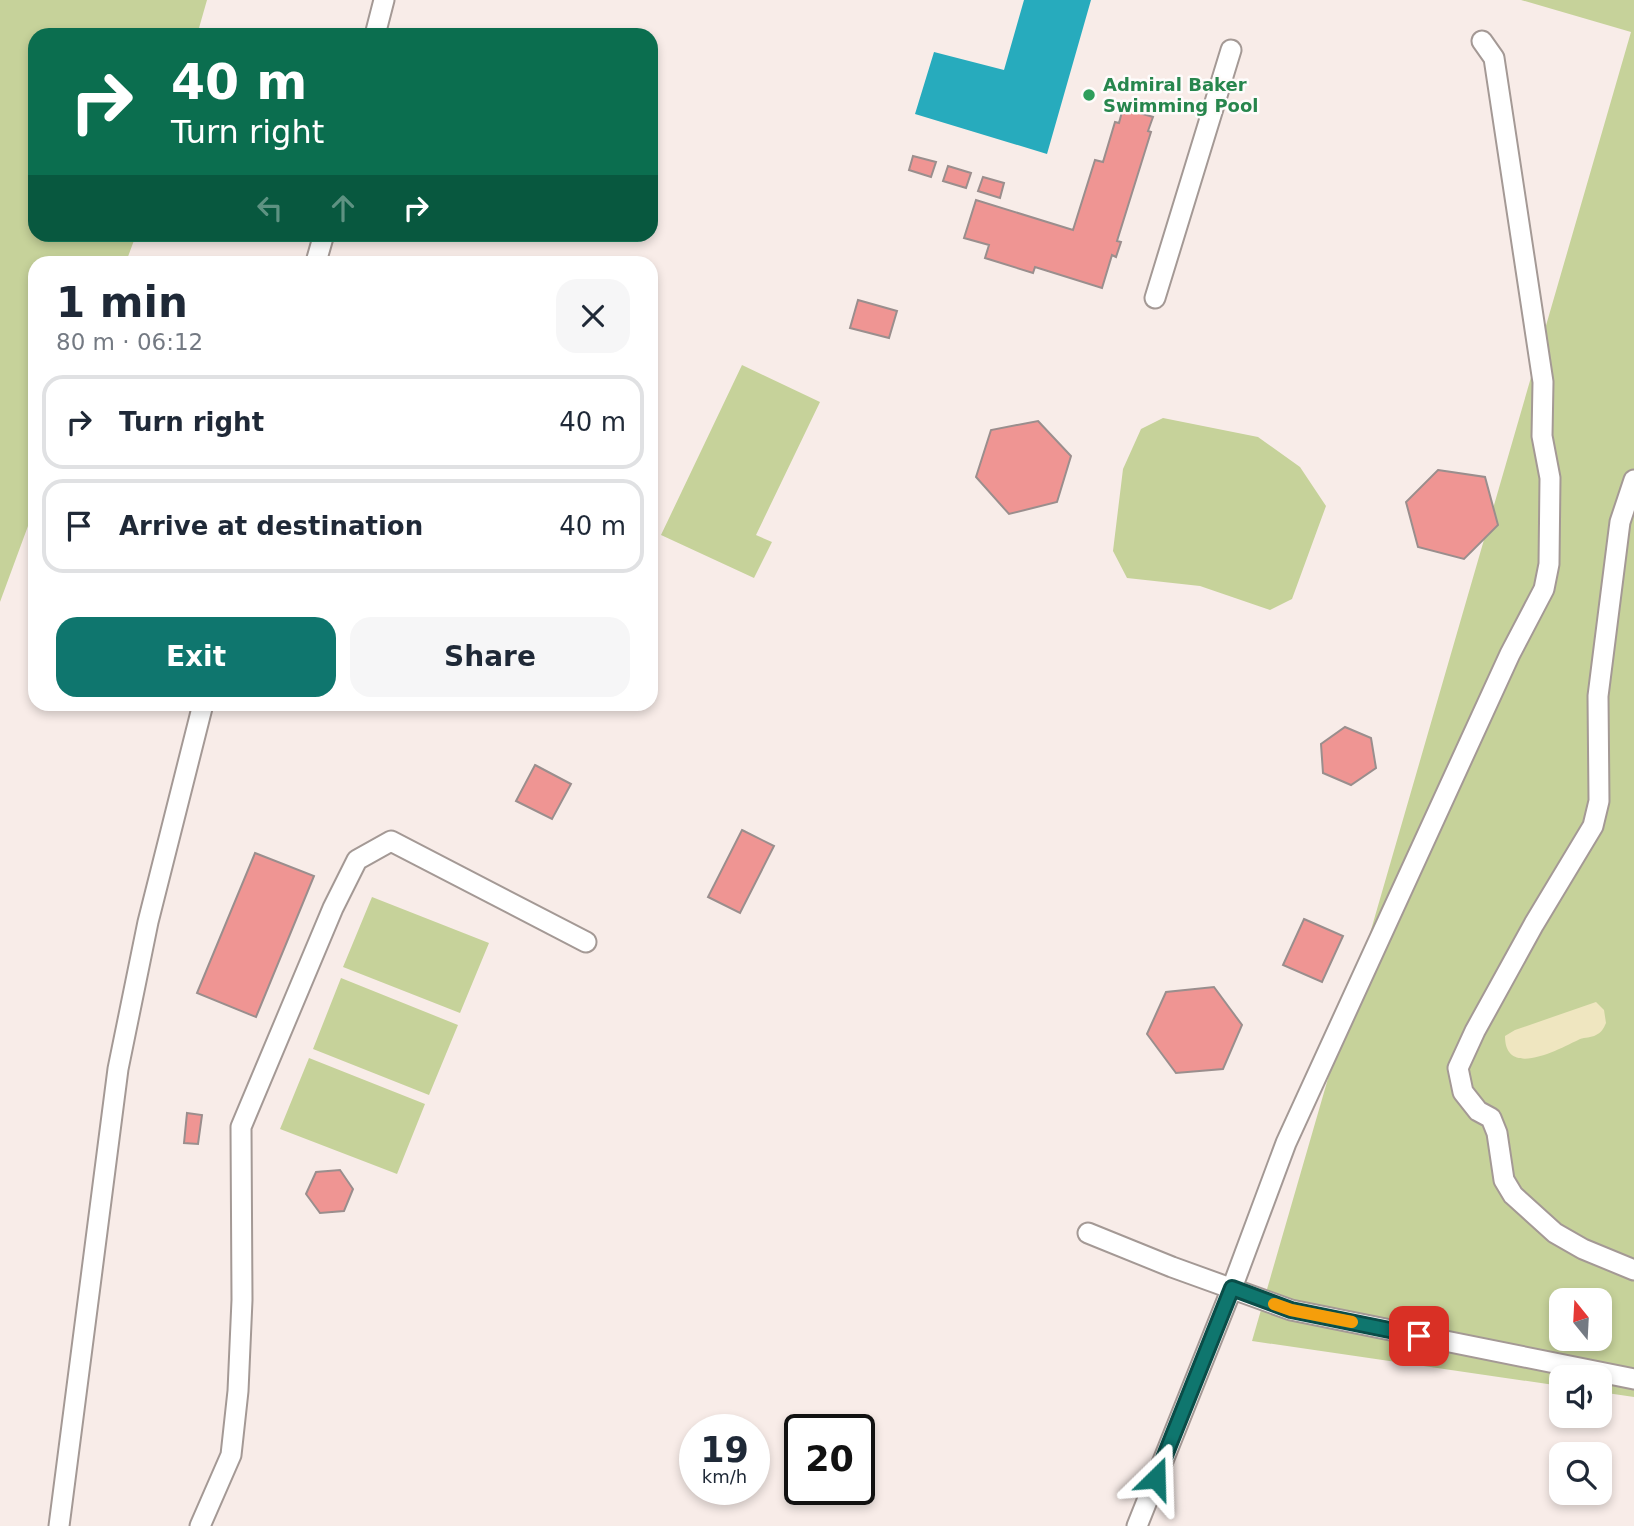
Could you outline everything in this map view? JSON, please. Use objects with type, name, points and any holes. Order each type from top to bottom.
[{"type":"lane","points":[[377,28],[384,0]]},
{"type":"lane","points":[[1137,1526],[1232,1288],[1286,1143],[1510,654],[1544,589],[1549,564],[1550,478],[1542,436],[1543,382],[1494,58],[1482,41]]},
{"type":"lane","points":[[1155,298],[1231,50]]},
{"type":"lane","points":[[1634,480],[1620,522],[1598,696],[1600,801],[1593,827],[1514,960],[1458,1068],[1463,1092],[1478,1111],[1491,1118],[1497,1133],[1504,1180],[1513,1195],[1555,1233],[1583,1249],[1634,1269]]},
{"type":"lane","points":[[59,1526],[118,1069],[148,922],[201,711]]},
{"type":"lane","points":[[200,1526],[231,1455],[238,1391],[242,1300],[241,1127],[333,908],[357,860],[391,841],[586,942]]},
{"type":"lane","points":[[1088,1233],[1291,1310],[1634,1379]]},
{"type":"green space","points":[[0,0],[207,0],[199,28],[28,28],[28,242],[133,242],[128,256],[28,256],[28,526],[0,602]]},
{"type":"green space","points":[[1521,0],[1634,0],[1634,1397],[1612,1394],[1612,1365],[1549,1365],[1549,1384],[1252,1341],[1631,32]]},
{"type":"green space","points":[[742,365],[820,402],[756,535],[772,542],[754,578],[661,535]]},
{"type":"green space","points":[[1163,418],[1258,437],[1300,467],[1326,506],[1292,599],[1270,610],[1200,586],[1127,578],[1113,551],[1123,469],[1141,429]]},
{"type":"green space","points":[[372,897],[489,943],[460,1013],[343,967]]},
{"type":"green space","points":[[341,978],[458,1025],[429,1095],[313,1049]]},
{"type":"green space","points":[[309,1058],[425,1104],[397,1174],[280,1129]]},
{"type":"sand","points":[[1596,1002],[1604,1010],[1606,1023],[1598,1034],[1548,1054],[1524,1059],[1514,1056],[1507,1049],[1505,1036],[1515,1030]]},
{"type":"water","points":[[1024,0],[1091,0],[1047,154],[915,114],[934,52],[1004,70]]},
{"type":"building","points":[[1123,108],[1153,117],[1148,131],[1151,132],[1117,241],[1121,242],[1116,257],[1112,255],[1102,288],[1035,267],[1033,273],[985,258],[989,245],[964,238],[976,200],[1073,230],[1095,160],[1103,162],[1115,122],[1119,123]]},
{"type":"building","points":[[913,156],[936,162],[931,177],[909,170]]},
{"type":"building","points":[[948,166],[971,173],[966,188],[943,181]]},
{"type":"building","points":[[983,177],[1004,183],[1000,198],[978,191]]},
{"type":"building","points":[[858,300],[897,311],[889,338],[850,328]]},
{"type":"building","points":[[1038,421],[1071,456],[1057,502],[1009,514],[976,477],[991,430]]},
{"type":"building","points":[[1438,470],[1485,477],[1498,525],[1464,559],[1418,547],[1406,502]]},
{"type":"building","points":[[1345,727],[1371,738],[1376,768],[1351,785],[1323,773],[1321,744]]},
{"type":"building","points":[[535,765],[571,784],[552,819],[516,801]]},
{"type":"building","points":[[742,830],[774,846],[740,913],[708,897]]},
{"type":"building","points":[[255,853],[314,876],[256,1017],[197,993]]},
{"type":"building","points":[[1304,919],[1343,936],[1322,982],[1283,965]]},
{"type":"building","points":[[1214,987],[1242,1025],[1223,1069],[1176,1073],[1147,1034],[1166,992]]},
{"type":"building","points":[[187,1113],[202,1115],[198,1144],[184,1143]]},
{"type":"building","points":[[340,1170],[353,1189],[344,1211],[320,1213],[306,1194],[316,1172]]},
{"type":"slow traffic","points":[[1274,1304],[1352,1322]]},
{"type":"place","name":"Admiral Baker Swimming Pool","points":[[1089,95]]},
{"type":"route","points":[[1156,1478],[1232,1288],[1291,1310],[1419,1336]]}]
